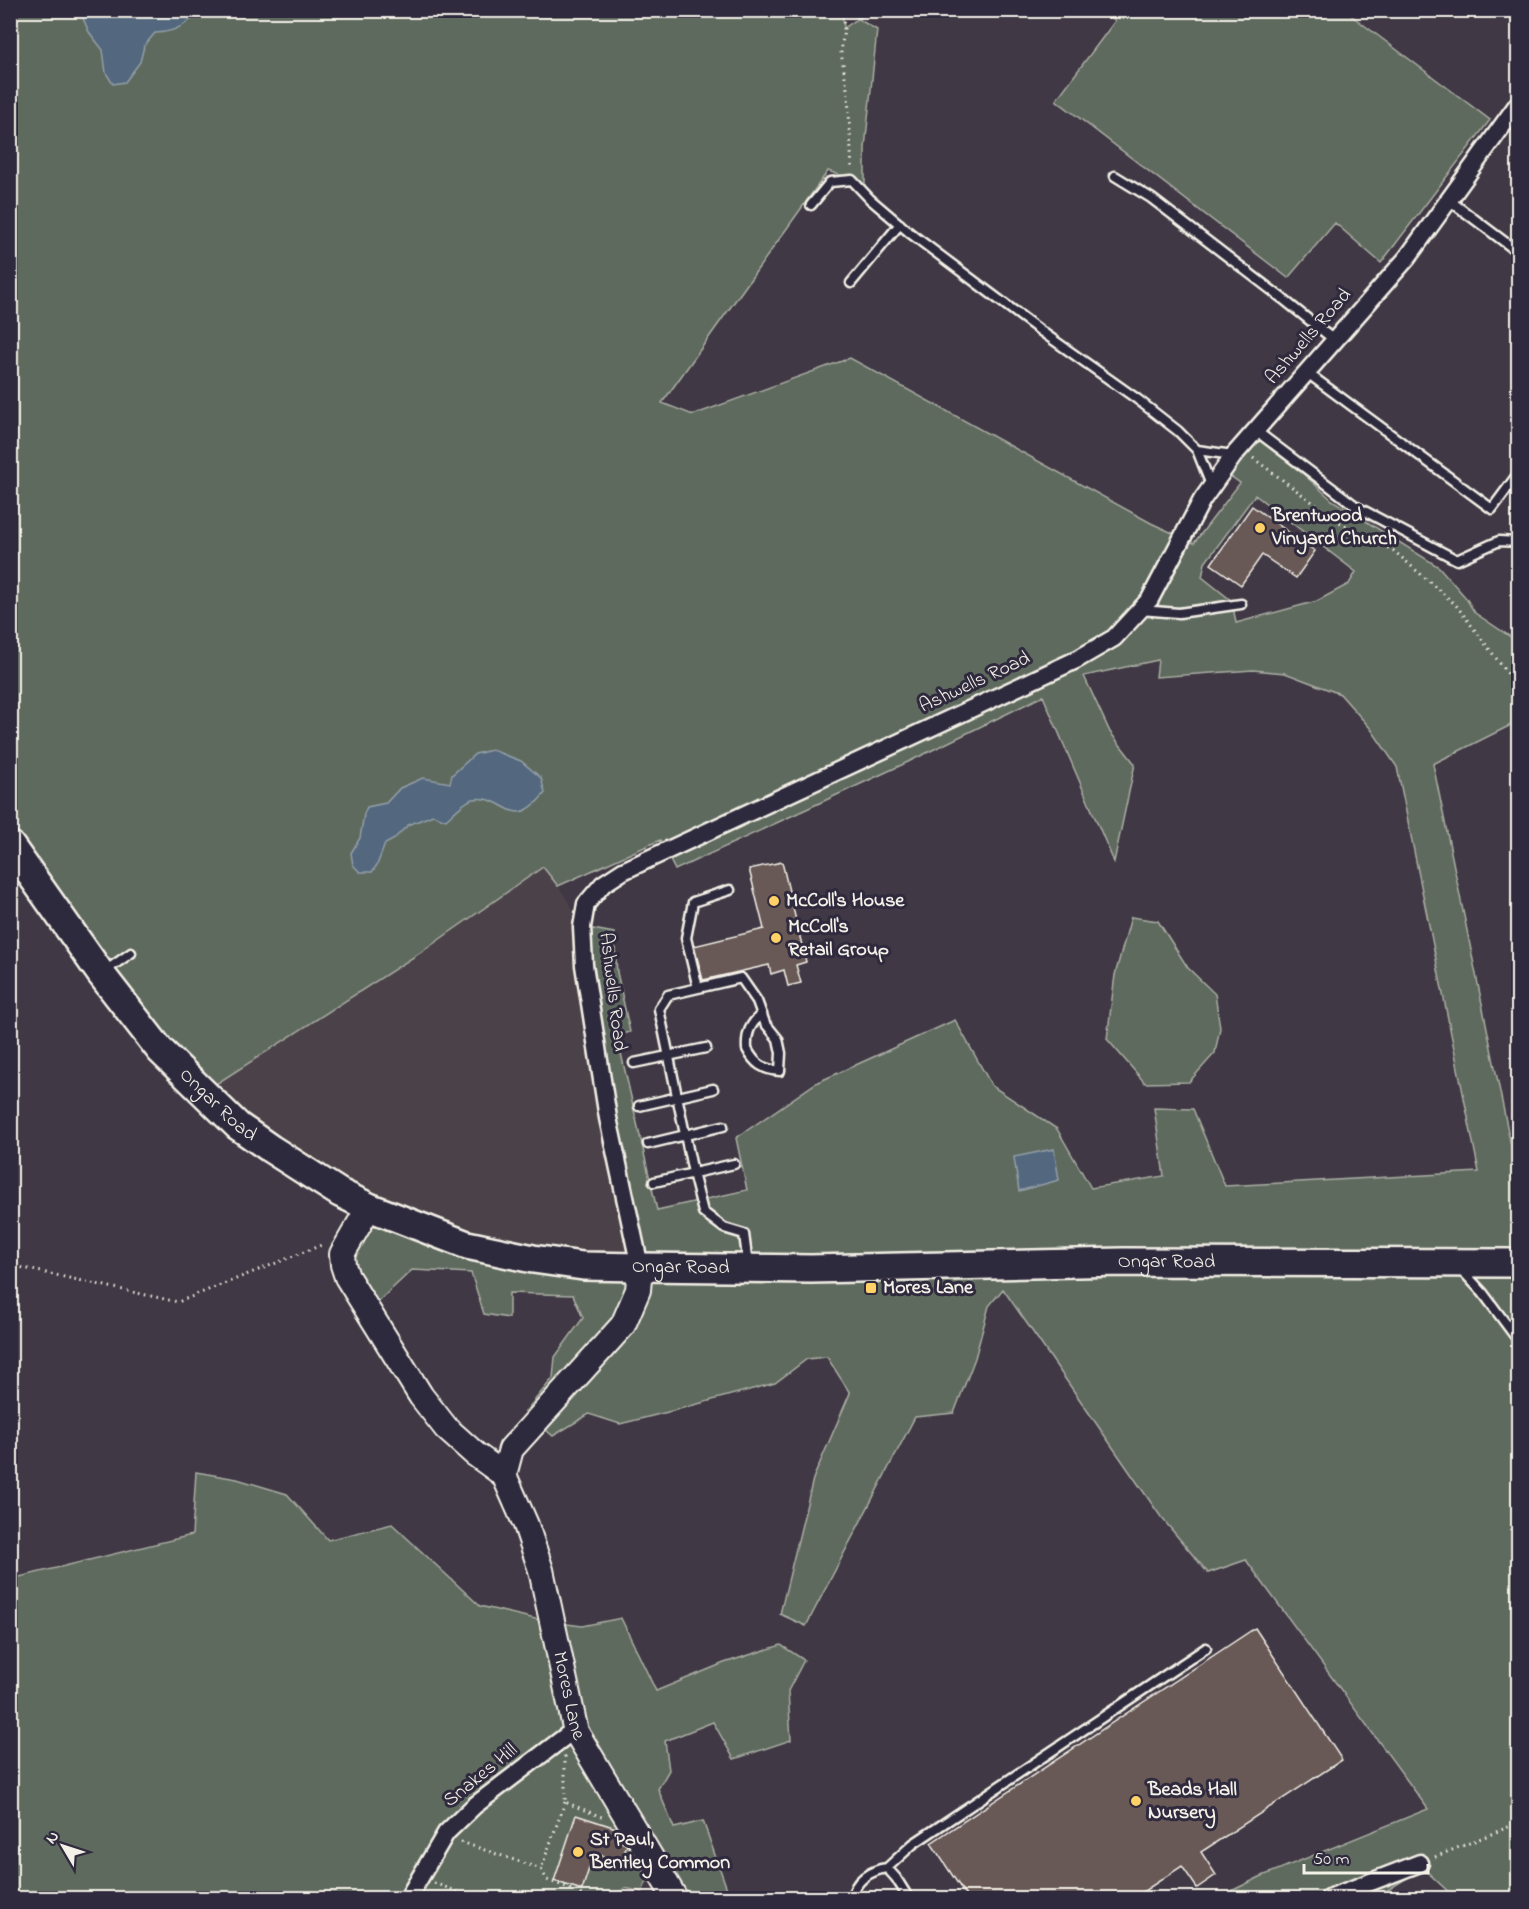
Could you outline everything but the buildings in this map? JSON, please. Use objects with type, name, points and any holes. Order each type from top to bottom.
[{"type":"main road","name":"Ongar Road","points":[[10,845],[107,970],[160,1050],[238,1126],[340,1193],[369,1207],[467,1245],[532,1259],[583,1266],[748,1269],[1123,1262],[1518,1263]]},
{"type":"street","name":"Ashwells Road","points":[[640,1267],[608,1118],[584,965],[582,927],[586,904],[603,884],[631,867],[1076,660],[1114,638],[1150,598],[1212,486],[1237,451],[1407,258],[1518,104]]},
{"type":"street","points":[[342,1254],[369,1207]]},
{"type":"street","name":"Mores Lane","points":[[342,1254],[347,1277],[421,1396],[446,1428],[504,1476],[519,1508],[541,1570],[571,1734],[675,1899]]},
{"type":"street","points":[[504,1476],[511,1449],[622,1325],[638,1290],[640,1267]]},
{"type":"street","points":[[479,1457],[511,1449]]},
{"type":"street","name":"Snakes Hill","points":[[408,1899],[444,1836],[474,1806],[571,1734]]},
{"type":"street","points":[[1329,1899],[1420,1863]]},
{"type":"lane","points":[[1513,10],[1518,14]]},
{"type":"lane","points":[[1115,176],[1160,205],[1334,340]]},
{"type":"lane","points":[[811,205],[830,183],[852,180],[870,199],[900,224],[1178,431],[1197,450],[1212,486]]},
{"type":"lane","points":[[1449,200],[1518,252]]},
{"type":"lane","points":[[851,283],[900,224]]},
{"type":"lane","points":[[1306,372],[1492,509],[1518,474]]},
{"type":"lane","points":[[1255,430],[1357,507],[1457,560],[1499,541],[1518,542]]},
{"type":"lane","points":[[1197,450],[1237,451]]},
{"type":"lane","points":[[1140,610],[1179,613],[1241,604]]},
{"type":"lane","points":[[698,988],[686,938],[693,902],[730,890]]},
{"type":"lane","points":[[107,970],[131,953]]},
{"type":"lane","points":[[748,1269],[744,1234],[724,1228],[703,1212],[659,1008],[668,995],[741,978],[757,1001],[762,1014],[765,1023],[778,1039],[781,1053],[780,1071],[760,1066],[747,1049],[748,1030],[752,1022],[762,1014]]},
{"type":"lane","points":[[634,1063],[706,1048]]},
{"type":"lane","points":[[639,1106],[713,1089]]},
{"type":"lane","points":[[648,1144],[723,1126]]},
{"type":"lane","points":[[654,1182],[734,1164]]},
{"type":"lane","points":[[1456,1264],[1483,1293],[1518,1340]]},
{"type":"lane","points":[[853,1899],[853,1891],[859,1882],[874,1870],[886,1868],[913,1844],[1206,1648]]},
{"type":"lane","points":[[886,1868],[896,1878],[906,1894]]},
{"type":"path","points":[[842,10],[844,29],[840,52],[848,95],[852,180]]},
{"type":"path","points":[[1237,451],[1339,522],[1394,551],[1456,605],[1518,684]]},
{"type":"path","points":[[10,1265],[178,1302],[328,1242],[342,1254]]},
{"type":"path","points":[[541,1869],[565,1802],[571,1734]]},
{"type":"path","points":[[565,1802],[607,1819]]},
{"type":"path","points":[[1420,1863],[1518,1823]]},
{"type":"path","points":[[444,1836],[541,1869],[549,1882],[579,1892],[581,1899]]},
{"type":"path","points":[[420,1878],[475,1899]]},
{"type":"shaded area","points":[[543,867],[563,893],[582,927],[636,1245],[615,1267],[423,1228],[202,1093],[423,951]]},
{"type":"green space","points":[[842,10],[844,28],[857,19],[856,11],[873,11],[858,19],[877,30],[865,148],[865,184],[828,171],[662,403],[693,415],[850,358],[1151,523],[1194,543],[1240,483],[1223,471],[1255,430],[1332,500],[1439,567],[1466,598],[1475,613],[1518,642],[1518,727],[1515,723],[1433,764],[1518,1180],[1518,1898],[1455,1898],[1423,1868],[1375,1898],[1217,1898],[1260,1877],[1428,1809],[1246,1560],[1208,1573],[1161,1517],[1003,1289],[989,1306],[975,1358],[954,1413],[915,1417],[806,1626],[780,1614],[813,1479],[850,1393],[827,1357],[807,1359],[775,1383],[620,1424],[589,1414],[553,1436],[525,1412],[553,1378],[555,1357],[583,1318],[573,1295],[509,1293],[509,1318],[484,1314],[471,1273],[412,1270],[368,1311],[347,1277],[369,1207],[423,1228],[614,1267],[636,1245],[582,927],[614,933],[617,972],[630,1032],[617,1036],[657,1210],[747,1190],[736,1138],[816,1083],[955,1020],[992,1086],[1057,1129],[1091,1188],[1164,1176],[1154,1108],[1193,1109],[1225,1186],[1479,1172],[1397,767],[1371,729],[1340,694],[1285,673],[1253,670],[1156,677],[1158,660],[1084,676],[1110,732],[1135,764],[1114,862],[1043,696],[908,762],[675,870],[660,840],[558,886],[543,867],[423,951],[202,1093],[11,845],[10,11]],"holes":[[[1255,495],[1356,572],[1349,584],[1317,601],[1236,623],[1232,601],[1202,577],[1205,563]]]},
{"type":"green space","points":[[1344,10],[1490,120],[1381,263],[1335,223],[1288,278],[1056,100],[1115,21],[1107,11]]},
{"type":"green space","points":[[1131,917],[1158,921],[1188,968],[1215,994],[1220,1028],[1215,1053],[1189,1082],[1145,1083],[1107,1039],[1115,975]]},
{"type":"green space","points":[[196,1472],[237,1479],[287,1494],[328,1540],[392,1524],[480,1606],[544,1621],[582,1626],[621,1618],[656,1691],[724,1663],[781,1645],[804,1660],[788,1691],[791,1740],[734,1759],[713,1722],[665,1741],[669,1770],[658,1789],[674,1828],[703,1821],[727,1889],[734,1898],[675,1898],[665,1882],[647,1881],[642,1892],[625,1888],[610,1898],[11,1898],[11,1579],[192,1535]]},
{"type":"water","points":[[80,10],[202,11],[175,29],[155,33],[144,46],[140,62],[125,82],[113,84],[106,73],[103,50],[89,32]]},
{"type":"water","points":[[492,750],[521,761],[541,778],[545,793],[533,805],[524,811],[516,812],[493,801],[470,800],[446,820],[433,815],[408,825],[393,840],[385,844],[372,872],[360,872],[353,865],[351,853],[360,838],[367,807],[386,803],[400,788],[423,778],[450,783],[452,775],[475,754]]},
{"type":"water","points":[[1054,1149],[1059,1180],[1019,1191],[1014,1157]]},
{"type":"place","name":"Brentwood Vinyard Church","points":[[1260,528]]},
{"type":"place","name":"McColl's House","points":[[774,901]]},
{"type":"place","name":"McColl's Retail Group","points":[[776,938]]},
{"type":"place","name":"Mores Lane","points":[[871,1288]]},
{"type":"place","name":"Beads Hall Nursery","points":[[1136,1801]]},
{"type":"place","name":"St Paul, Bentley Common","points":[[578,1852]]}]
